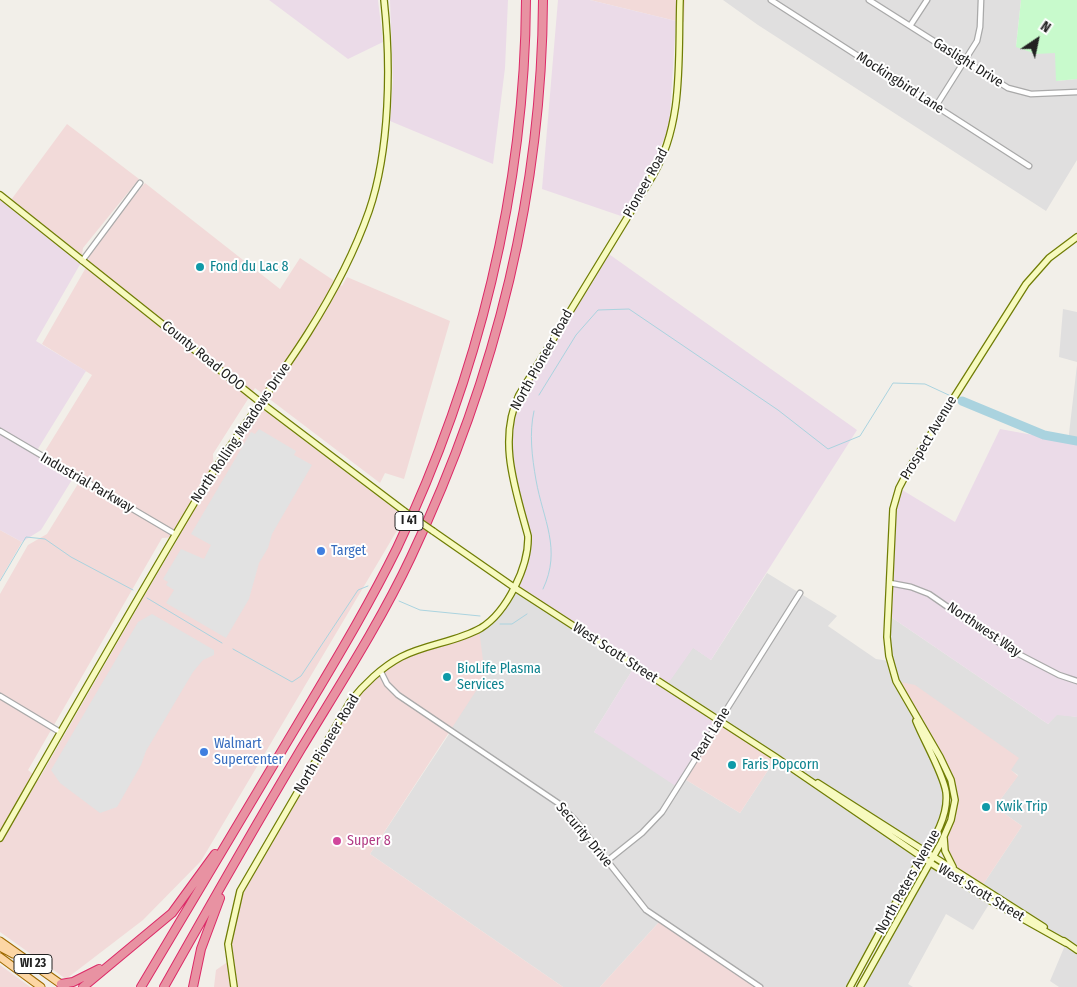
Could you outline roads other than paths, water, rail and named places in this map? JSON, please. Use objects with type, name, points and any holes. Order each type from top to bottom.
[{"type":"highway","name":"I 41","points":[[140,987],[346,642],[396,550],[425,485],[469,366],[490,287],[512,182],[526,34],[526,0]]},
{"type":"highway","name":"I 41","points":[[164,987],[243,846],[350,668],[406,567],[439,494],[469,420],[508,293],[521,233],[539,89],[543,0]]},
{"type":"highway","points":[[83,987],[107,965],[172,913],[243,816]]},
{"type":"highway","points":[[193,987],[214,910],[243,846]]},
{"type":"highway","points":[[63,986],[107,965]]},
{"type":"main road","name":"North Rolling Meadows Drive","points":[[0,838],[175,534],[228,448],[307,335],[334,289],[369,210],[380,169],[386,111],[387,50],[384,0]]},
{"type":"main road","name":"Pioneer Road","points":[[595,270],[656,171],[669,140],[676,107],[680,0]]},
{"type":"main road","name":"County Road OOO","points":[[0,196],[260,402],[433,532]]},
{"type":"main road","name":"Prospect Avenue","points":[[910,705],[894,675],[887,638],[893,509],[897,495],[910,467],[1029,280],[1049,258],[1077,237]]},
{"type":"main road","name":"North Pioneer Road","points":[[234,987],[228,944],[240,891],[350,702],[366,682],[402,656],[479,629],[490,621],[515,588],[528,547],[528,536],[510,466],[508,433],[512,414],[519,395],[595,270]]},
{"type":"main road","name":"West Scott Street","points":[[433,532],[515,588],[720,720],[928,862],[991,901],[1077,950]]},
{"type":"main road","name":"North Peters Avenue","points":[[860,987],[944,836],[951,820],[955,800],[952,780],[910,705]]},
{"type":"main road","name":"North Peters Avenue","points":[[850,987],[921,857],[933,839],[946,808],[946,791],[910,705]]},
{"type":"main road","name":"West Scott Street","points":[[798,772],[832,790],[1026,914],[1066,943]]},
{"type":"main road","points":[[944,836],[945,851],[954,869]]},
{"type":"main road","name":"WI 23","points":[[0,943],[28,960],[63,986]]},
{"type":"main road","name":"WI 23","points":[[0,957],[41,987]]},
{"type":"street","name":"Mockingbird Lane","points":[[771,0],[1029,166]]},
{"type":"street","name":"Gaslight Drive","points":[[869,0],[1004,86],[1018,92],[1036,94],[1077,92]]},
{"type":"street","points":[[910,26],[927,0]]},
{"type":"street","points":[[936,106],[979,34],[980,0]]},
{"type":"street","points":[[82,261],[140,184]]},
{"type":"street","name":"Industrial Parkway","points":[[0,432],[175,534]]},
{"type":"street","name":"Northwest Way","points":[[890,583],[911,587],[929,594],[1007,648],[1059,675],[1077,681]]},
{"type":"street","name":"Pearl Lane","points":[[607,861],[639,837],[656,819],[800,593]]},
{"type":"street","name":"Security Drive","points":[[381,672],[387,684],[400,696],[558,803],[575,820],[646,910],[760,987]]},
{"type":"street","points":[[0,696],[60,732]]},
{"type":"waterway","points":[[539,395],[576,335],[598,310],[629,309],[778,410],[828,449],[860,436],[893,383],[925,384],[953,397]]},
{"type":"waterway","points":[[956,399],[962,401]]},
{"type":"waterway","points":[[962,401],[1044,435],[1077,441]]},
{"type":"waterway","points":[[534,411],[531,436],[533,463],[551,547],[551,561],[543,589]]},
{"type":"waterway","points":[[0,581],[26,537],[45,539],[71,557],[133,590]]},
{"type":"waterway","points":[[233,649],[292,682],[301,676],[358,590],[368,586]]},
{"type":"waterway","points":[[147,598],[222,643]]},
{"type":"waterway","points":[[399,601],[420,610],[480,616]]},
{"type":"waterway","points":[[500,624],[512,624],[527,614]]},
{"type":"place","name":"Fond du Lac 8","points":[[200,267]]},
{"type":"place","name":"Target","points":[[321,551]]},
{"type":"place","name":"BioLife Plasma Services","points":[[447,677]]},
{"type":"place","name":"Walmart Supercenter","points":[[204,752]]},
{"type":"place","name":"Faris Popcorn","points":[[732,765]]},
{"type":"place","name":"Kwik Trip","points":[[986,807]]},
{"type":"place","name":"Super 8","points":[[337,841]]}]
